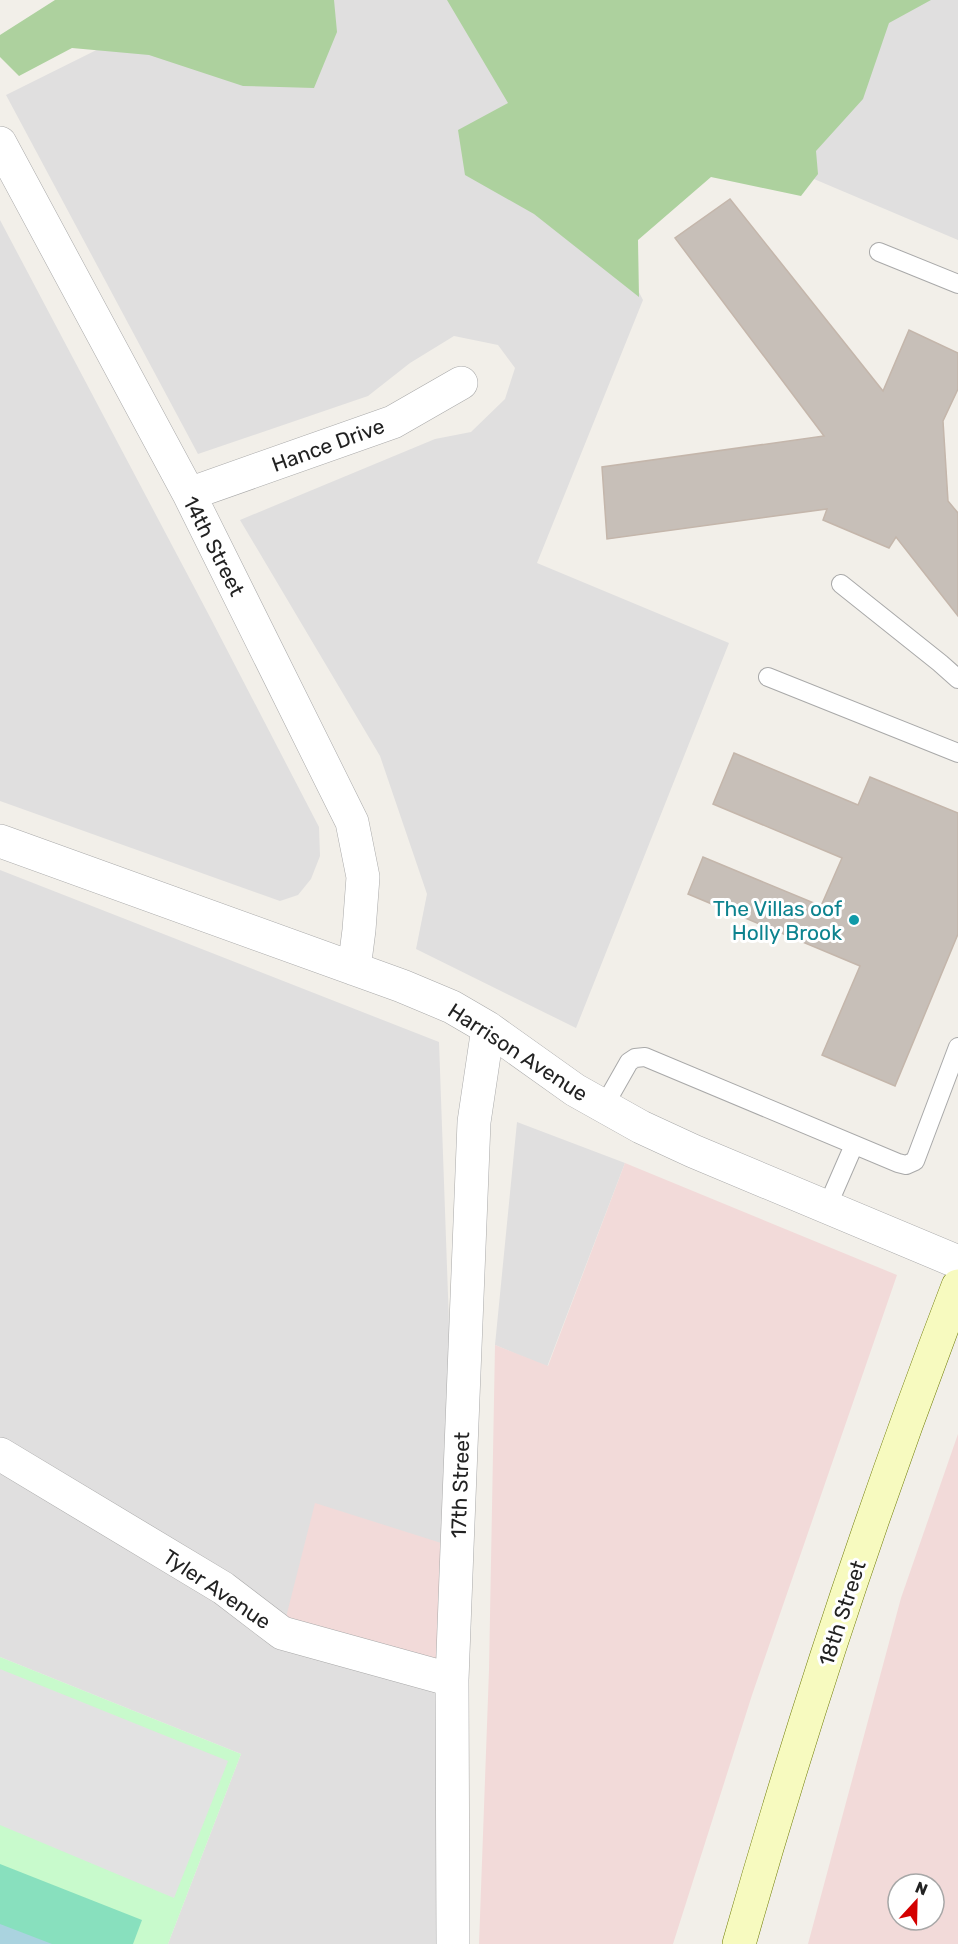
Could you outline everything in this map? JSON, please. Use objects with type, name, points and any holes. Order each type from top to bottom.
[{"type":"main road","name":"18th Street","points":[[739,1944],[766,1850],[844,1606],[958,1286]]},
{"type":"street","name":"14th Street","points":[[0,143],[189,494],[352,822],[363,877],[354,969]]},
{"type":"street","name":"Hance Drive","points":[[189,494],[393,422],[461,383]]},
{"type":"street","name":"Harrison Avenue","points":[[0,841],[402,986],[452,1007],[488,1028],[575,1090],[641,1127],[958,1262]]},
{"type":"street","name":"17th Street","points":[[453,1944],[452,1680],[474,1122],[488,1028]]},
{"type":"street","name":"Tyler Avenue","points":[[0,1454],[223,1588],[282,1633],[452,1680]]},
{"type":"lane","points":[[879,252],[958,284]]},
{"type":"lane","points":[[841,584],[958,679]]},
{"type":"lane","points":[[768,677],[958,753]]},
{"type":"lane","points":[[604,1106],[629,1062],[635,1058],[645,1057],[906,1165],[915,1161],[958,1047]]},
{"type":"lane","points":[[827,1207],[854,1145]]},
{"type":"shaded area","points":[[197,0],[488,0],[643,300],[537,563],[729,643],[576,1028],[416,949],[427,894],[380,756],[240,520],[435,439],[471,432],[505,399],[515,368],[498,345],[454,336],[410,363],[368,396],[198,454],[6,95]]},
{"type":"shaded area","points":[[886,0],[958,0],[958,240],[710,135]]},
{"type":"shaded area","points":[[0,220],[319,827],[320,856],[311,879],[298,895],[280,901],[0,801]]},
{"type":"shaded area","points":[[0,870],[439,1042],[457,1548],[452,1680],[449,1944],[168,1944],[241,1754],[0,1657]]},
{"type":"shaded area","points":[[517,1122],[625,1163],[547,1367],[495,1345]]},
{"type":"shaded area","points":[[625,1163],[897,1275],[752,1695],[673,1944],[479,1944],[489,1670],[495,1345],[548,1366]]},
{"type":"shaded area","points":[[958,1434],[958,1944],[808,1944],[901,1598]]},
{"type":"shaded area","points":[[315,1503],[457,1548],[452,1680],[282,1633]]},
{"type":"shaded area","points":[[0,1669],[228,1761],[174,1898],[0,1825]]},
{"type":"green space","points":[[55,0],[334,0],[337,32],[314,88],[243,86],[149,55],[72,48],[19,76],[0,57],[0,35]]},
{"type":"green space","points":[[447,0],[931,0],[889,23],[863,99],[816,151],[818,174],[801,196],[711,177],[638,240],[639,297],[534,214],[465,175],[458,130],[508,103]]},
{"type":"green space","points":[[0,1657],[241,1754],[168,1944],[0,1944]]},
{"type":"green space","points":[[0,1864],[142,1920],[133,1944],[0,1944]]},
{"type":"water","points":[[0,1924],[52,1944],[0,1944]]},
{"type":"building","points":[[730,199],[883,391],[909,330],[958,353],[958,389],[943,421],[948,501],[958,513],[958,616],[896,537],[889,548],[823,520],[827,509],[607,539],[602,467],[824,436],[675,238]]},
{"type":"building","name":"The Villas oof Holly Brook","points":[[734,753],[858,805],[870,777],[958,813],[958,934],[895,1086],[822,1055],[860,966],[688,894],[703,857],[821,906],[842,858],[713,804]]},
{"type":"place","name":"The Villas oof Holly Brook","points":[[854,920]]}]
